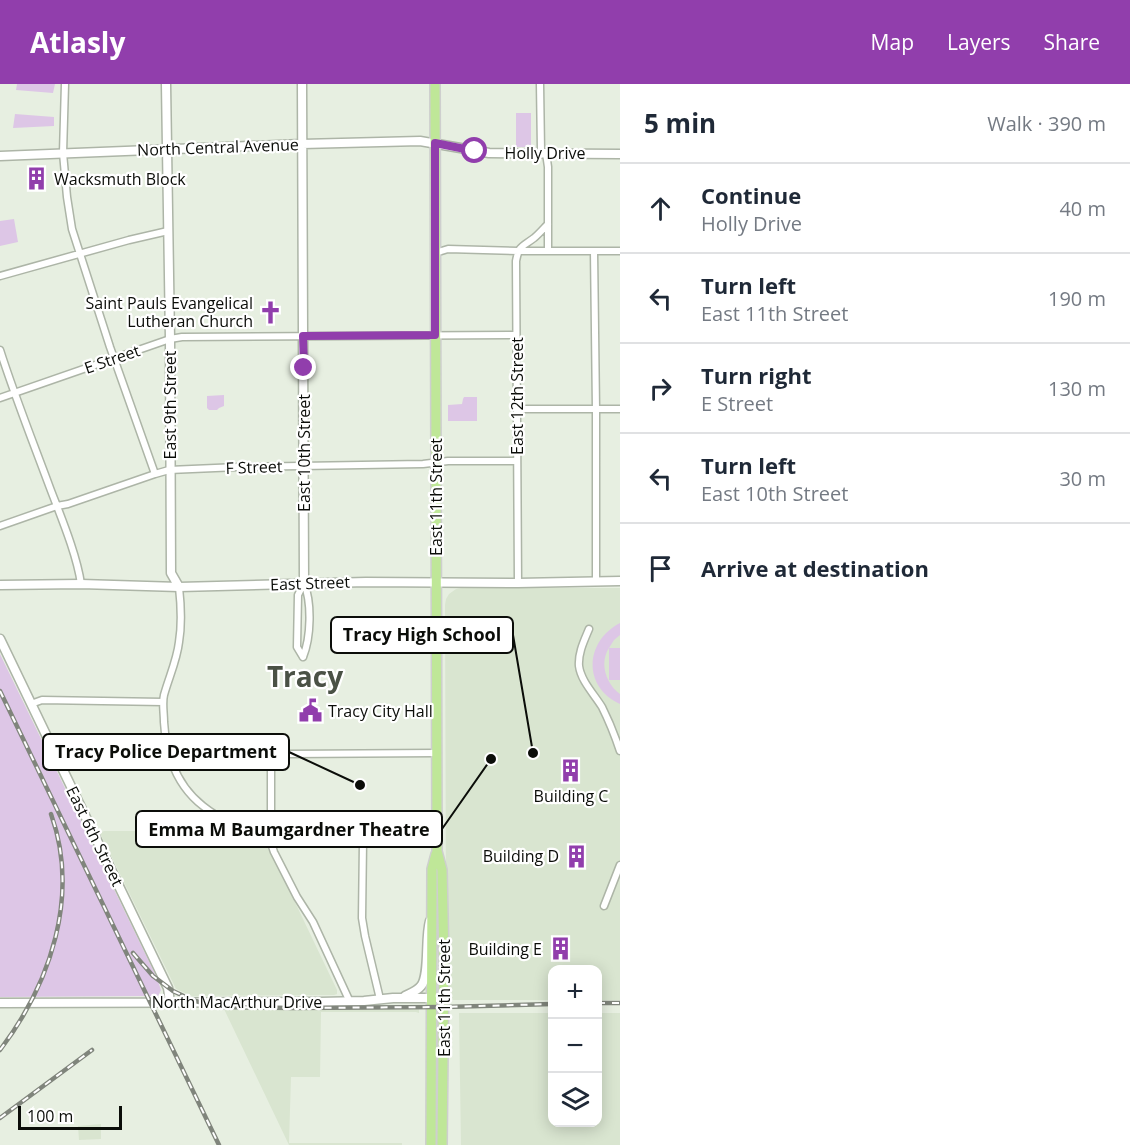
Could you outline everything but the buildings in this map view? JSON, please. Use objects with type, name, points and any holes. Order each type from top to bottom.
[{"type":"main road","name":"East 11th Street","points":[[435,84],[437,852],[442,870],[444,998],[442,1145]]},
{"type":"main road","name":"East 11th Street","points":[[432,1145],[432,869],[437,852]]},
{"type":"street","points":[[64,84],[63,153],[71,218],[80,254],[114,358],[155,474]]},
{"type":"street","name":"East 9th Street","points":[[166,84],[171,573],[179,587]]},
{"type":"street","name":"East 10th Street","points":[[302,84],[304,583],[308,594],[309,620],[307,647],[303,657],[297,647],[297,637],[298,595],[304,583]]},
{"type":"street","points":[[540,84],[541,150],[546,153],[548,251]]},
{"type":"street","name":"North Central Avenue","points":[[0,156],[302,144],[420,141],[435,143]]},
{"type":"street","name":"Holly Drive","points":[[435,143],[489,153],[620,154]]},
{"type":"street","points":[[518,251],[521,246],[549,224]]},
{"type":"street","points":[[0,276],[168,231]]},
{"type":"street","points":[[435,253],[448,249],[620,251]]},
{"type":"street","name":"East 12th Street","points":[[518,251],[516,261],[518,583]]},
{"type":"street","points":[[594,251],[596,581]]},
{"type":"street","name":"E Street","points":[[0,398],[170,339],[182,337],[516,335]]},
{"type":"street","points":[[0,350],[14,394],[57,506],[79,571],[81,584]]},
{"type":"street","points":[[518,409],[620,409]]},
{"type":"street","name":"F Street","points":[[0,526],[170,470],[517,461]]},
{"type":"street","name":"East Street","points":[[0,585],[81,584],[179,587],[304,583],[620,581]]},
{"type":"street","points":[[179,587],[180,642],[163,702],[168,755],[183,786],[198,803],[216,817],[236,826],[258,830],[270,829]]},
{"type":"street","points":[[589,630],[580,652],[581,672],[607,717],[620,751]]},
{"type":"street","name":"East 6th Street","points":[[0,639],[164,978],[170,1002]]},
{"type":"street","points":[[32,704],[42,700],[163,702]]},
{"type":"street","points":[[350,1002],[313,922],[297,897],[274,852],[270,829],[271,768],[280,756],[297,753],[437,753]]},
{"type":"street","points":[[363,842],[362,918],[380,999]]},
{"type":"street","points":[[604,906],[620,865]]},
{"type":"street","points":[[401,998],[421,987],[425,978],[427,930],[433,911]]},
{"type":"street","name":"North MacArthur Drive","points":[[0,1003],[350,1002],[401,998],[444,998]]},
{"type":"shaded area","points":[[17,84],[55,84],[53,93],[16,90]]},
{"type":"shaded area","points":[[516,113],[531,113],[531,147],[516,147]]},
{"type":"shaded area","points":[[15,114],[54,117],[54,126],[13,128]]},
{"type":"shaded area","points":[[14,219],[18,242],[0,246],[0,221]]},
{"type":"shaded area","points":[[224,395],[224,406],[217,410],[207,408],[207,396]]},
{"type":"shaded area","points":[[464,397],[477,397],[477,421],[448,421],[448,405],[462,404]]},
{"type":"shaded area","points":[[620,588],[620,1000],[602,1000],[602,965],[548,965],[548,1000],[448,1000],[445,605],[449,594],[456,589]]},
{"type":"shaded area","points":[[620,623],[620,635],[614,640],[606,654],[604,667],[611,685],[620,694],[620,704],[599,687],[594,676],[593,664],[600,641],[608,631]]},
{"type":"shaded area","points":[[609,648],[620,648],[620,680],[609,680]]},
{"type":"shaded area","points":[[0,654],[157,978],[161,990],[158,996],[0,997]]},
{"type":"shaded area","points":[[217,828],[240,837],[247,835],[256,838],[270,850],[337,994],[192,996],[176,989],[100,833],[104,831],[214,831]]},
{"type":"shaded area","points":[[419,1005],[419,1013],[321,1012],[320,1077],[291,1077],[289,1143],[402,1143],[402,1145],[289,1145],[224,1009],[224,1006]]},
{"type":"shaded area","points":[[459,1013],[548,1013],[548,1127],[602,1127],[602,1013],[620,1013],[620,1145],[461,1145]]},
{"type":"shaded area","points":[[101,1124],[101,1139],[79,1140],[78,1126]]},
{"type":"railway","points":[[0,691],[219,1145]]},
{"type":"railway","points":[[0,1050],[34,996],[56,937],[61,907],[62,876],[59,845],[51,814]]},
{"type":"railway","points":[[133,953],[153,976],[173,991],[192,1000],[218,1007],[444,1007],[548,1004]]},
{"type":"railway","points":[[602,1003],[620,1003]]},
{"type":"railway","points":[[0,1118],[92,1050]]},
{"type":"place","name":"Wacksmuth Block","points":[[36,179]]},
{"type":"place","name":"Saint Pauls Evangelical Lutheran Church","points":[[271,312]]},
{"type":"place","name":"Tracy City Hall","points":[[310,711]]},
{"type":"place","name":"Tracy High School","points":[[533,753]]},
{"type":"place","name":"Emma M Baumgardner Theatre","points":[[491,759]]},
{"type":"place","name":"Building C","points":[[571,771]]},
{"type":"place","name":"Tracy Police Department","points":[[360,785]]},
{"type":"place","name":"Building D","points":[[577,856]]},
{"type":"place","name":"Building E","points":[[560,949]]},
{"type":"district","name":"Tracy","points":[[305,676]]},
{"type":"route","points":[[304,368],[303,336],[435,335],[435,143],[475,151]]}]
